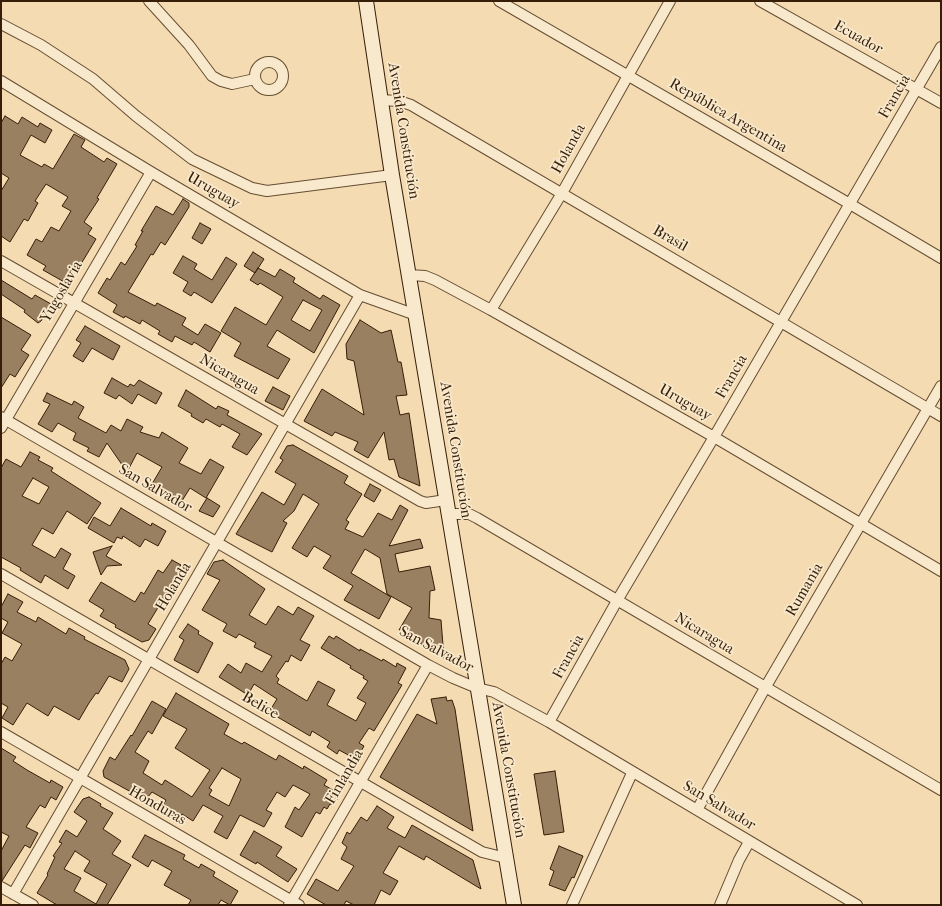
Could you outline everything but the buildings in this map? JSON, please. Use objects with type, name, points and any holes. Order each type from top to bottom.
[{"type":"main road","name":"Avenida Constitución","points":[[366,1],[392,175],[514,905]]},
{"type":"street","points":[[149,1],[189,45],[212,76],[220,82],[232,84],[255,79]]},
{"type":"street","name":"República Argentina","points":[[499,1],[941,258]]},
{"type":"street","name":"Holanda","points":[[491,310],[562,193],[626,75],[670,1]]},
{"type":"street","name":"Ecuador","points":[[760,1],[917,88],[941,103]]},
{"type":"street","points":[[1,24],[41,45],[93,79],[136,116],[192,159],[252,188],[267,191],[392,175]]},
{"type":"street","name":"Francia","points":[[549,722],[618,599],[714,438],[941,47]]},
{"type":"street","name":"Uruguay","points":[[1,80],[151,172],[360,295],[416,315]]},
{"type":"street","name":"Brasil","points":[[380,100],[399,101],[411,104],[941,416]]},
{"type":"street","name":"Yugoslavia","points":[[2,422],[151,172]]},
{"type":"street","name":"Nicaragua","points":[[1,261],[420,501],[426,503],[446,500]]},
{"type":"street","name":"Uruguay","points":[[409,275],[424,276],[435,280],[491,310],[941,571]]},
{"type":"street","name":"Holanda","points":[[13,894],[148,660],[218,543],[360,295]]},
{"type":"street","name":"Rumania","points":[[697,810],[765,688],[941,386]]},
{"type":"street","name":"San Salvador","points":[[2,422],[218,543],[428,665],[477,688],[494,692],[549,722],[632,773],[857,905]]},
{"type":"street","name":"Nicaragua","points":[[448,514],[469,514],[477,518],[618,599],[765,688],[941,790]]},
{"type":"street","name":"Belice","points":[[1,574],[482,852],[506,858]]},
{"type":"street","name":"Finlandia","points":[[293,904],[360,782],[428,665]]},
{"type":"street","name":"Honduras","points":[[1,732],[293,904]]},
{"type":"street","points":[[572,905],[632,773]]},
{"type":"street","points":[[720,905],[739,860],[749,842]]},
{"type":"street","points":[[1,887],[33,905]]}]
